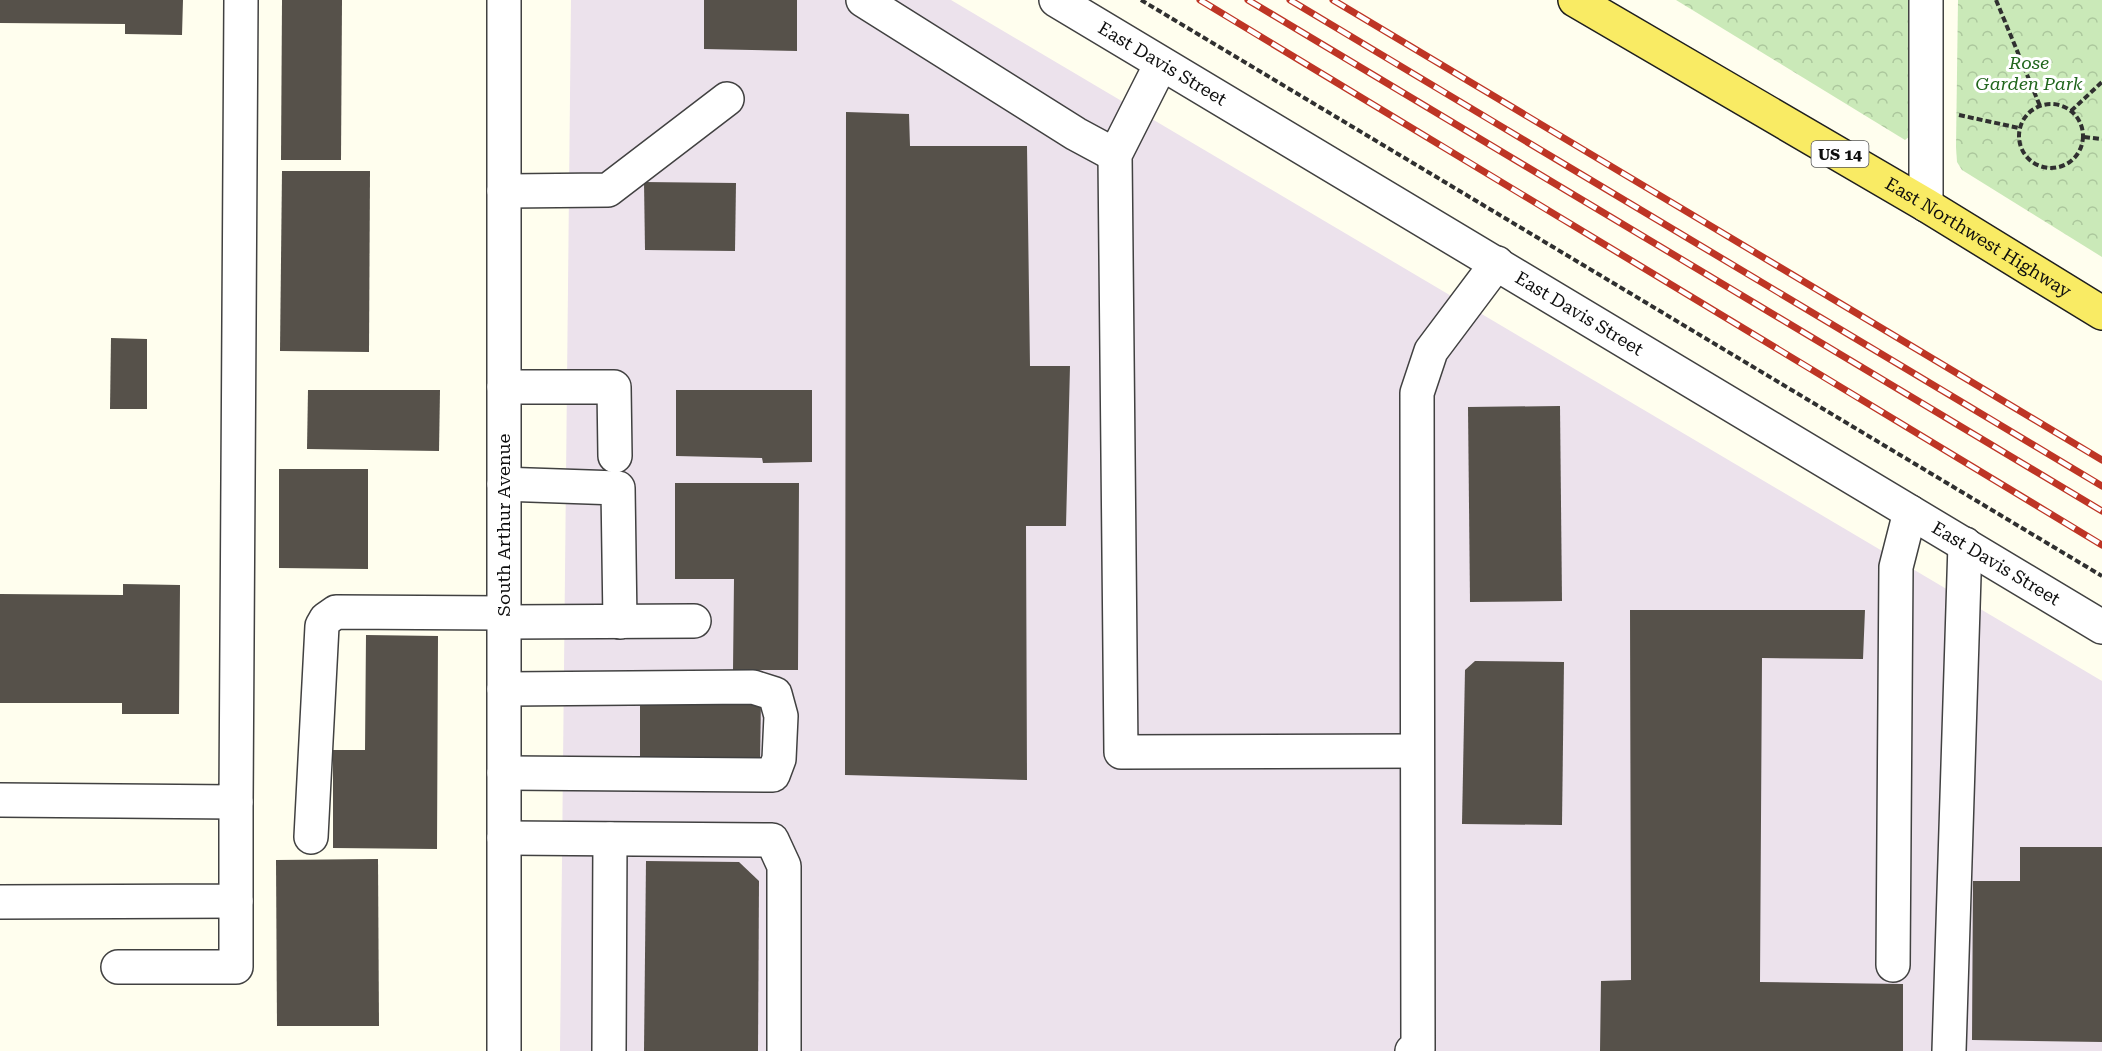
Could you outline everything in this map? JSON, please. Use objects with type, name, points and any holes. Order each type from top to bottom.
[{"type":"main road","name":"East Northwest Highway","points":[[1575,0],[1926,205],[2102,313]]},
{"type":"street","points":[[118,967],[236,967],[241,0]]},
{"type":"street","name":"South Arthur Avenue","points":[[504,0],[504,1051]]},
{"type":"street","points":[[863,0],[1076,134],[1115,156]]},
{"type":"street","name":"East Davis Street","points":[[1056,0],[2102,627]]},
{"type":"street","points":[[1926,0],[1926,205]]},
{"type":"street","points":[[1161,64],[1115,156],[1121,752],[1417,751]]},
{"type":"street","points":[[504,191],[608,190],[727,99]]},
{"type":"street","points":[[1416,1050],[1417,393],[1431,351],[1497,263]]},
{"type":"street","points":[[504,387],[614,387],[615,456]]},
{"type":"street","points":[[504,484],[618,488],[620,622]]},
{"type":"street","points":[[1893,965],[1896,567],[1910,512]]},
{"type":"street","points":[[1948,1051],[1965,544]]},
{"type":"street","points":[[310,837],[322,626],[326,619],[336,612],[620,622],[694,621]]},
{"type":"street","points":[[504,689],[753,687],[775,693],[782,716],[779,759],[773,775],[504,773]]},
{"type":"street","points":[[0,800],[236,802]]},
{"type":"street","points":[[504,838],[772,840],[784,866],[784,1051]]},
{"type":"street","points":[[609,1051],[610,839]]},
{"type":"street","points":[[0,902],[236,901]]},
{"type":"path","points":[[1141,0],[2102,576]]},
{"type":"path","points":[[1996,0],[2040,106]]},
{"type":"path","points":[[2071,111],[2102,82]]},
{"type":"path","points":[[2062,105],[2078,118],[2084,137],[2076,157],[2068,164],[2057,168],[2046,168],[2036,165],[2021,150],[2020,128],[2031,111],[2040,106],[2062,105]]},
{"type":"path","points":[[1926,107],[2020,128]]},
{"type":"path","points":[[2084,137],[2102,139]]},
{"type":"shaded area","points":[[571,0],[951,0],[2102,681],[2102,1051],[560,1051]]},
{"type":"green space","points":[[1676,0],[1917,0],[1915,132],[1905,140]]},
{"type":"green space","name":"Rose Garden Park","points":[[1958,0],[2102,0],[2102,257],[1962,170],[1957,162]]},
{"type":"building","points":[[0,0],[183,0],[182,35],[125,34],[125,24],[0,23]]},
{"type":"building","points":[[282,0],[342,0],[341,160],[281,160]]},
{"type":"building","points":[[704,0],[797,0],[797,51],[704,49]]},
{"type":"building","points":[[846,112],[909,114],[910,146],[1027,146],[1030,366],[1070,366],[1066,526],[1026,526],[1027,780],[845,775]]},
{"type":"building","points":[[282,171],[370,171],[369,352],[280,351]]},
{"type":"building","points":[[644,182],[736,183],[735,251],[645,250]]},
{"type":"building","points":[[111,338],[147,339],[147,409],[110,409]]},
{"type":"building","points":[[308,390],[440,390],[439,451],[307,449]]},
{"type":"building","points":[[676,390],[812,390],[812,462],[763,463],[762,458],[676,456]]},
{"type":"building","points":[[1560,406],[1562,601],[1470,602],[1468,407]]},
{"type":"building","points":[[279,469],[368,469],[368,569],[279,568]]},
{"type":"building","points":[[675,483],[799,483],[798,670],[733,670],[734,579],[675,579]]},
{"type":"building","points":[[123,584],[180,585],[179,714],[122,714],[122,703],[0,703],[0,594],[123,595]]},
{"type":"building","points":[[1630,610],[1865,610],[1863,659],[1762,658],[1760,982],[1903,984],[1903,1051],[1600,1051],[1601,981],[1631,980]]},
{"type":"building","points":[[366,635],[438,636],[437,849],[333,848],[333,750],[365,750]]},
{"type":"building","points":[[1475,661],[1564,662],[1562,825],[1462,824],[1465,670]]},
{"type":"building","points":[[640,696],[761,696],[760,767],[640,767]]},
{"type":"building","points":[[2020,847],[2102,847],[2102,1042],[1972,1040],[1973,881],[2020,881]]},
{"type":"building","points":[[378,859],[379,1026],[277,1026],[276,860]]},
{"type":"building","points":[[646,861],[739,862],[759,881],[758,1051],[644,1051]]},
{"type":"railway","points":[[1200,0],[2102,545]]},
{"type":"railway","points":[[1248,0],[2102,511]]},
{"type":"railway","points":[[1290,0],[2102,486]]},
{"type":"railway","points":[[1333,0],[2102,460]]}]
